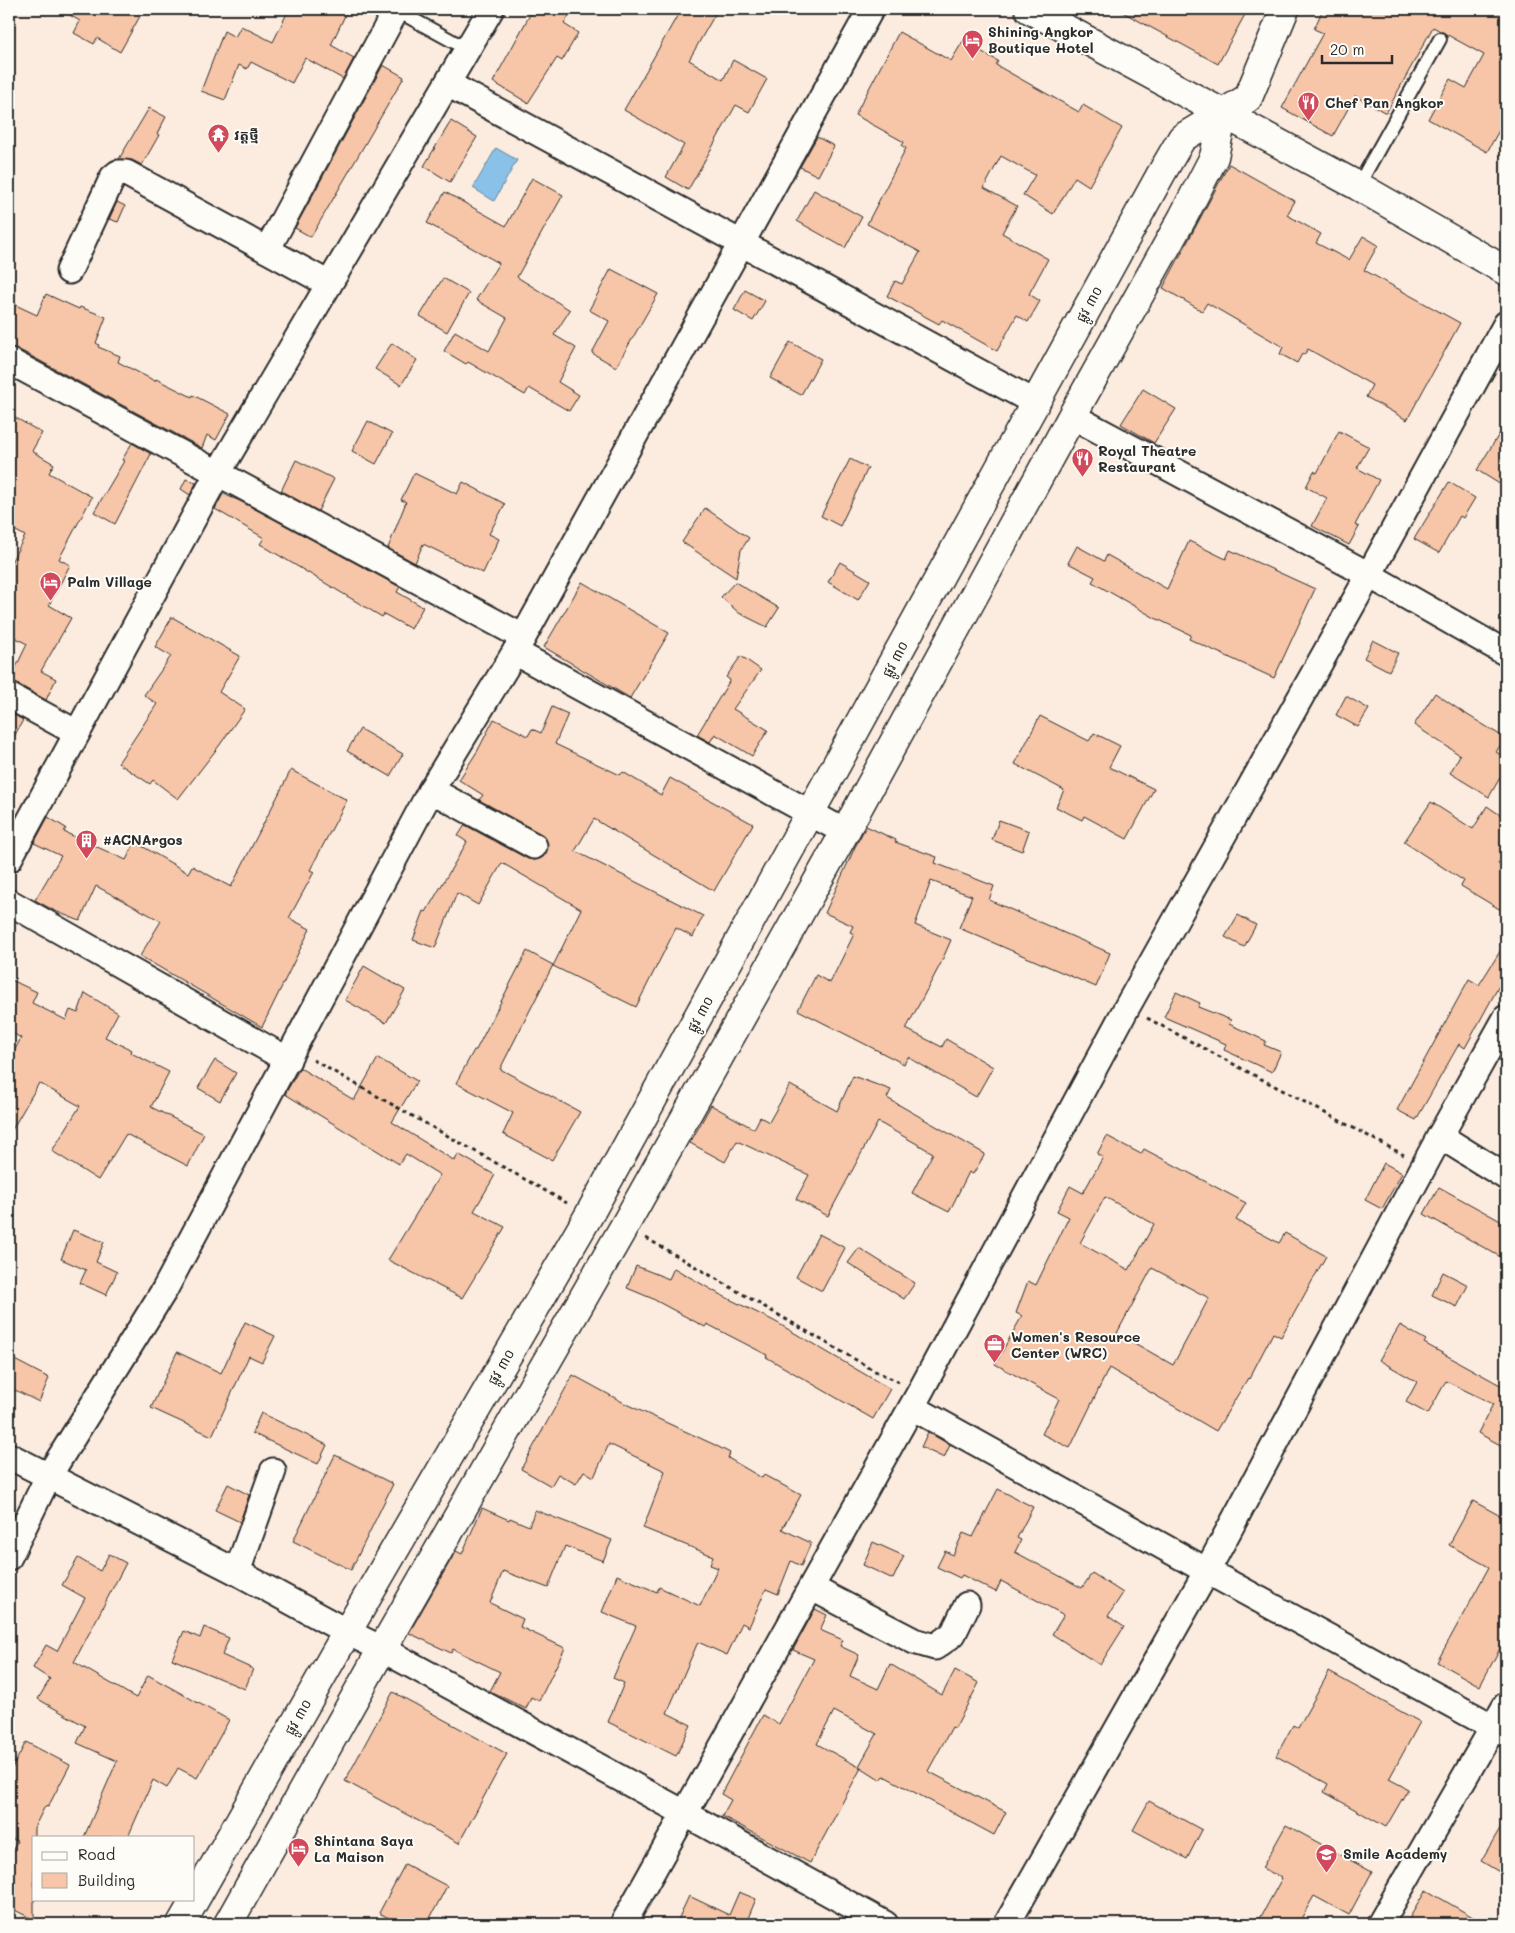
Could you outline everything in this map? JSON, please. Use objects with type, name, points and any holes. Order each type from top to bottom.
[{"type":"street","points":[[267,250],[395,9]]},
{"type":"street","points":[[9,859],[218,473],[491,9]]},
{"type":"street","points":[[9,1557],[48,1477],[165,1289],[431,790],[519,644],[871,9]]},
{"type":"street","points":[[1029,9],[1358,186],[1506,272]]},
{"type":"street","name":"ផ្លូវ ៣០","points":[[195,1898],[589,1215],[811,814],[1034,402],[1182,138],[1248,98],[1285,9]]},
{"type":"street","points":[[448,84],[1034,402]]},
{"type":"street","points":[[228,1924],[382,1649],[625,1225],[845,832],[1183,216],[1214,157],[1223,113]]},
{"type":"street","points":[[69,271],[112,177],[118,173],[126,173],[329,284]]},
{"type":"street","points":[[623,1924],[812,1588],[1127,1007],[1369,575],[1506,324]]},
{"type":"street","points":[[9,361],[218,473],[845,832]]},
{"type":"street","points":[[1072,416],[1369,575],[1506,653]]},
{"type":"street","points":[[9,696],[77,733]]},
{"type":"street","points":[[431,790],[534,846]]},
{"type":"street","points":[[9,902],[291,1055]]},
{"type":"street","points":[[1007,1924],[1207,1571],[1440,1136],[1506,1018]]},
{"type":"street","points":[[1440,1136],[1506,1177]]},
{"type":"street","points":[[916,1399],[1207,1571],[1500,1730]]},
{"type":"street","points":[[9,1456],[237,1572],[382,1649],[885,1924]]},
{"type":"street","points":[[237,1572],[273,1471]]},
{"type":"street","points":[[812,1588],[914,1641],[935,1647],[953,1634],[967,1605]]},
{"type":"street","points":[[1380,1924],[1500,1730],[1506,1705]]},
{"type":"street","name":"ផ្លូវ ៣០","points":[[180,1924],[194,1900]]},
{"type":"lane","points":[[395,9],[467,49]]},
{"type":"lane","points":[[1358,186],[1440,40]]},
{"type":"path","points":[[1127,1007],[1424,1166]]},
{"type":"path","points":[[291,1055],[589,1215]]},
{"type":"path","points":[[625,1225],[875,1371],[916,1399]]},
{"type":"water","points":[[496,148],[517,160],[494,201],[473,188]]},
{"type":"building","points":[[59,9],[144,9],[120,52],[97,38],[94,44],[74,33],[80,21]]},
{"type":"building","points":[[289,9],[348,9],[331,45],[354,58],[343,79],[305,58],[292,83],[251,62],[247,69],[239,65],[225,100],[201,91],[224,31],[235,37],[241,26],[273,42]]},
{"type":"building","points":[[533,9],[573,9],[564,24],[578,33],[562,61],[557,58],[528,103],[493,82]]},
{"type":"building","points":[[681,9],[718,9],[689,60],[723,80],[733,60],[767,79],[749,112],[736,105],[688,190],[666,177],[684,145],[624,110]]},
{"type":"building","points":[[1117,9],[1248,9],[1218,64]]},
{"type":"building","points":[[1323,9],[1506,9],[1506,118],[1487,152],[1428,119],[1450,79],[1466,88],[1484,55],[1433,27],[1386,113],[1355,96],[1333,136],[1282,108],[1323,33],[1314,29]]},
{"type":"building","points":[[899,32],[951,61],[963,41],[998,61],[996,65],[1079,112],[1083,105],[1122,128],[1089,186],[1075,177],[1053,214],[1023,195],[1035,175],[1001,156],[984,188],[1017,206],[1002,233],[1048,259],[1029,294],[1040,301],[1028,322],[1017,315],[997,351],[942,320],[939,324],[887,296],[895,281],[902,284],[920,252],[867,224],[906,148],[902,146],[904,142],[855,115]]},
{"type":"building","points":[[383,65],[404,77],[311,237],[295,228]]},
{"type":"building","points":[[149,108],[166,117],[157,134],[159,135],[142,165],[132,160],[119,159]]},
{"type":"building","points":[[451,121],[477,137],[450,182],[424,166]]},
{"type":"building","points":[[817,137],[834,146],[818,176],[800,167]]},
{"type":"building","points":[[1229,164],[1295,201],[1287,215],[1321,234],[1316,243],[1349,260],[1363,236],[1378,245],[1364,270],[1460,323],[1407,420],[1366,397],[1372,385],[1308,349],[1304,355],[1302,354],[1297,363],[1280,354],[1283,347],[1207,303],[1202,311],[1163,288]]},
{"type":"building","points":[[532,178],[563,195],[517,277],[570,310],[554,335],[576,348],[558,382],[579,395],[569,411],[529,388],[525,395],[468,362],[466,364],[444,351],[455,331],[489,351],[507,318],[476,300],[499,263],[427,223],[445,192],[506,226]]},
{"type":"building","points":[[814,190],[862,217],[845,248],[797,221]]},
{"type":"building","points":[[117,202],[125,206],[118,222],[109,219]]},
{"type":"building","points":[[611,269],[658,294],[616,367],[592,353],[609,321],[589,310]]},
{"type":"building","points":[[443,278],[469,293],[447,332],[420,316]]},
{"type":"building","points":[[745,290],[765,301],[753,321],[734,310]]},
{"type":"building","points":[[46,294],[79,309],[80,307],[106,317],[96,343],[99,345],[98,347],[120,356],[118,362],[155,381],[156,379],[192,397],[193,395],[230,414],[216,440],[207,435],[202,448],[16,348],[9,347],[9,302],[37,315]]},
{"type":"building","points":[[790,342],[821,359],[801,395],[770,378]]},
{"type":"building","points":[[392,343],[417,360],[401,385],[375,369]]},
{"type":"building","points":[[1143,389],[1176,409],[1154,443],[1121,424]]},
{"type":"building","points":[[9,414],[42,433],[32,451],[54,464],[49,473],[92,497],[59,559],[70,565],[49,605],[71,618],[41,671],[56,679],[46,700],[16,683],[9,682],[27,644],[9,634],[9,566],[25,536],[9,527]]},
{"type":"building","points":[[368,421],[392,434],[376,464],[352,451]]},
{"type":"building","points":[[1506,423],[1506,488],[1477,470]]},
{"type":"building","points":[[1339,431],[1369,447],[1357,468],[1379,480],[1355,525],[1359,527],[1349,545],[1312,526],[1327,498],[1306,487],[1314,471],[1317,473]]},
{"type":"building","points":[[132,443],[151,454],[115,524],[94,512],[124,461],[122,460]]},
{"type":"building","points":[[850,459],[868,468],[840,526],[821,516]]},
{"type":"building","points":[[296,460],[334,479],[318,511],[281,491]]},
{"type":"building","points":[[414,473],[457,494],[463,482],[505,504],[489,534],[499,539],[483,573],[423,544],[415,563],[388,548],[406,502],[401,500]]},
{"type":"building","points":[[186,479],[196,483],[190,495],[181,489]]},
{"type":"building","points":[[1449,482],[1475,498],[1463,518],[1460,516],[1439,553],[1414,539]]},
{"type":"building","points":[[223,494],[240,501],[400,587],[397,592],[423,607],[411,629],[384,614],[382,617],[260,544],[264,538],[215,509]]},
{"type":"building","points":[[705,508],[749,538],[741,550],[736,578],[682,542]]},
{"type":"building","points":[[1189,541],[1226,559],[1230,550],[1315,589],[1274,678],[1189,639],[1191,635],[1155,618],[1092,582],[1095,577],[1068,563],[1077,546],[1104,561],[1107,555],[1167,589]]},
{"type":"building","points":[[840,562],[870,580],[858,600],[828,582]]},
{"type":"building","points":[[582,582],[669,633],[630,698],[544,647]]},
{"type":"building","points":[[735,582],[779,608],[767,627],[739,613],[721,597]]},
{"type":"building","points":[[172,617],[240,656],[219,692],[245,709],[178,799],[153,780],[150,784],[118,763],[157,704],[144,695],[171,656],[155,647]]},
{"type":"building","points":[[1373,640],[1398,653],[1389,671],[1364,658]]},
{"type":"building","points":[[741,656],[761,670],[733,709],[768,730],[752,756],[715,734],[710,742],[697,735],[730,680],[726,677]]},
{"type":"building","points":[[1435,693],[1505,738],[1496,752],[1506,758],[1506,767],[1489,797],[1450,773],[1460,755],[1414,725]]},
{"type":"building","points":[[1346,696],[1369,709],[1358,727],[1336,715]]},
{"type":"building","points":[[552,707],[568,714],[555,744],[620,775],[623,772],[661,795],[670,778],[753,824],[714,891],[594,819],[575,851],[703,916],[693,937],[676,928],[636,1007],[553,966],[581,909],[502,863],[478,905],[457,893],[435,948],[413,940],[424,911],[426,912],[467,842],[458,836],[465,825],[528,859],[535,860],[541,858],[546,853],[548,845],[546,839],[541,834],[479,800],[483,795],[459,780],[478,750],[494,719],[528,736],[532,729],[541,733]]},
{"type":"building","points":[[9,712],[23,720],[9,746]]},
{"type":"building","points":[[1040,716],[1089,741],[1094,733],[1120,746],[1109,767],[1154,789],[1127,839],[1084,816],[1082,820],[1056,807],[1064,790],[1015,764]]},
{"type":"building","points":[[360,729],[403,754],[390,776],[347,751]]},
{"type":"building","points":[[291,770],[347,800],[310,870],[314,872],[289,918],[310,929],[262,1027],[140,956],[161,921],[96,886],[80,921],[55,911],[35,900],[61,856],[34,843],[48,817],[66,828],[64,832],[126,860],[135,842],[188,873],[192,866],[231,887]]},
{"type":"building","points":[[1431,802],[1473,829],[1487,806],[1506,819],[1506,850],[1498,864],[1506,868],[1506,913],[1461,886],[1464,881],[1404,842]]},
{"type":"building","points":[[999,820],[1029,831],[1022,851],[992,840]]},
{"type":"building","points":[[866,826],[896,840],[895,842],[937,857],[935,863],[994,886],[989,900],[1110,953],[1096,987],[959,928],[972,896],[931,881],[915,925],[951,940],[906,1029],[942,1047],[946,1039],[993,1067],[976,1097],[908,1057],[904,1064],[798,1010],[816,975],[830,983],[854,934],[850,932],[853,926],[825,913]]},
{"type":"building","points":[[1238,915],[1256,925],[1244,947],[1225,937]]},
{"type":"building","points":[[1506,942],[1506,973],[1465,1048],[1459,1044],[1416,1120],[1397,1110],[1469,979],[1479,985]]},
{"type":"building","points":[[527,951],[553,965],[500,1069],[580,1112],[552,1160],[503,1134],[513,1113],[456,1083],[474,1050],[476,1050]]},
{"type":"building","points":[[364,966],[405,990],[386,1023],[345,1000]]},
{"type":"building","points":[[9,979],[37,992],[32,1003],[66,1020],[70,1010],[78,1013],[85,993],[118,1013],[105,1037],[132,1050],[131,1053],[169,1072],[151,1107],[204,1134],[188,1166],[126,1134],[98,1180],[52,1151],[80,1106],[39,1083],[9,1135],[9,1061],[21,1038],[9,1031]]},
{"type":"building","points":[[1176,992],[1200,1003],[1198,1007],[1231,1020],[1229,1024],[1266,1041],[1264,1045],[1281,1052],[1272,1072],[1224,1050],[1226,1044],[1164,1017]]},
{"type":"building","points":[[378,1058],[417,1081],[392,1122],[455,1161],[458,1154],[495,1175],[474,1211],[505,1227],[462,1298],[388,1260],[440,1175],[406,1154],[399,1164],[285,1094],[300,1068],[354,1100]]},
{"type":"building","points":[[215,1060],[236,1073],[220,1101],[198,1088]]},
{"type":"building","points":[[853,1076],[891,1090],[887,1098],[985,1154],[973,1174],[969,1172],[949,1212],[912,1193],[933,1153],[878,1122],[828,1216],[796,1199],[809,1175],[737,1141],[725,1162],[690,1143],[711,1105],[754,1129],[760,1117],[769,1122],[790,1085],[837,1111]]},
{"type":"building","points":[[1107,1136],[1141,1154],[1144,1149],[1246,1203],[1236,1220],[1279,1243],[1285,1233],[1326,1256],[1281,1337],[1273,1333],[1249,1379],[1216,1431],[1109,1368],[1070,1448],[1042,1434],[1059,1399],[995,1364],[1022,1316],[1016,1313],[1028,1281],[1036,1285],[1069,1217],[1057,1211],[1070,1186],[1083,1193],[1103,1157],[1097,1154]],"holes":[[[1105,1197],[1154,1224],[1129,1270],[1080,1243]],[[1152,1268],[1209,1298],[1173,1365],[1117,1333]]]},
{"type":"building","points":[[1384,1163],[1402,1173],[1382,1209],[1365,1200]]},
{"type":"building","points":[[1439,1187],[1506,1224],[1506,1260],[1424,1214]]},
{"type":"building","points":[[73,1230],[104,1242],[96,1262],[117,1272],[106,1295],[80,1283],[86,1270],[61,1259]]},
{"type":"building","points":[[819,1234],[845,1248],[822,1291],[796,1277]]},
{"type":"building","points":[[859,1248],[915,1283],[904,1299],[848,1263]]},
{"type":"building","points":[[636,1266],[669,1279],[674,1268],[719,1294],[774,1321],[890,1389],[873,1419],[766,1357],[767,1355],[707,1324],[705,1327],[651,1298],[627,1288]]},
{"type":"building","points":[[1443,1272],[1468,1285],[1457,1307],[1432,1295]]},
{"type":"building","points":[[245,1322],[275,1336],[262,1362],[249,1356],[212,1436],[151,1408],[177,1352],[221,1373]]},
{"type":"building","points":[[1400,1325],[1426,1340],[1424,1343],[1502,1386],[1506,1378],[1506,1448],[1478,1433],[1493,1404],[1446,1381],[1428,1414],[1406,1402],[1417,1382],[1379,1360]]},
{"type":"building","points":[[9,1357],[49,1378],[39,1402],[9,1387]]},
{"type":"building","points":[[573,1375],[628,1405],[713,1444],[730,1453],[728,1458],[762,1478],[764,1475],[801,1495],[782,1529],[811,1543],[801,1566],[791,1561],[778,1594],[766,1589],[749,1627],[742,1623],[727,1655],[698,1642],[667,1713],[691,1725],[676,1756],[608,1722],[624,1683],[613,1678],[636,1626],[602,1612],[617,1575],[657,1592],[659,1587],[700,1606],[718,1568],[710,1565],[713,1556],[643,1528],[665,1471],[609,1444],[594,1477],[584,1471],[576,1484],[558,1474],[551,1486],[521,1469]]},
{"type":"building","points":[[261,1413],[327,1445],[318,1464],[252,1433]]},
{"type":"building","points":[[928,1432],[950,1445],[944,1458],[921,1447]]},
{"type":"building","points":[[335,1455],[393,1484],[351,1570],[293,1541]]},
{"type":"building","points":[[228,1484],[249,1495],[240,1522],[215,1510]]},
{"type":"building","points":[[998,1489],[1033,1507],[1017,1538],[1021,1540],[1015,1552],[1082,1588],[1092,1573],[1123,1593],[1108,1616],[1124,1627],[1100,1665],[1052,1634],[1064,1615],[1001,1581],[996,1592],[962,1575],[960,1578],[937,1567],[945,1551],[953,1555],[963,1533],[973,1537]]},
{"type":"building","points":[[1473,1501],[1506,1519],[1506,1637],[1480,1686],[1437,1662],[1489,1567],[1449,1545]]},
{"type":"building","points":[[482,1508],[509,1520],[510,1518],[529,1526],[535,1510],[612,1540],[603,1561],[565,1546],[548,1588],[503,1571],[490,1603],[523,1619],[520,1627],[565,1648],[539,1701],[531,1697],[526,1709],[490,1691],[500,1672],[453,1649],[451,1653],[409,1633],[456,1551],[462,1554]]},
{"type":"building","points":[[873,1542],[904,1556],[893,1579],[863,1565]]},
{"type":"building","points":[[109,1554],[126,1563],[74,1662],[136,1698],[148,1675],[229,1720],[197,1778],[178,1768],[167,1788],[153,1780],[128,1836],[84,1836],[117,1761],[77,1743],[85,1726],[38,1699],[50,1679],[33,1668],[46,1645],[57,1651],[85,1598],[62,1585],[78,1558],[100,1571]]},
{"type":"building","points":[[815,1609],[827,1615],[820,1630],[843,1640],[840,1646],[859,1655],[850,1676],[878,1689],[890,1664],[942,1695],[955,1670],[979,1683],[955,1728],[952,1727],[928,1771],[1006,1812],[994,1835],[884,1776],[881,1780],[859,1766],[877,1734],[834,1711],[817,1744],[861,1768],[810,1863],[722,1816],[731,1800],[721,1794],[763,1715],[779,1724],[814,1659],[793,1650]]},
{"type":"building","points":[[204,1627],[229,1638],[222,1655],[253,1669],[245,1689],[172,1659],[184,1631],[200,1638]]},
{"type":"building","points":[[1329,1672],[1420,1722],[1389,1779],[1408,1789],[1386,1827],[1324,1792],[1328,1784],[1276,1756],[1293,1725],[1298,1728]]},
{"type":"building","points":[[393,1692],[507,1754],[459,1843],[345,1781]]},
{"type":"building","points":[[26,1742],[70,1765],[48,1807],[45,1806],[34,1828],[34,1836],[32,1836],[32,1900],[34,1900],[34,1920],[9,1907],[9,1858],[17,1841],[9,1837],[9,1774]]},
{"type":"building","points":[[1149,1801],[1202,1830],[1187,1859],[1133,1830]]},
{"type":"building","points":[[1506,1818],[1506,1876],[1481,1861]]},
{"type":"building","points":[[1286,1825],[1372,1872],[1349,1915],[1314,1896],[1298,1924],[1257,1924],[1282,1878],[1262,1868]]},
{"type":"building","points":[[405,1864],[447,1886],[427,1924],[401,1924],[379,1913]]},
{"type":"building","points":[[1426,1890],[1485,1924],[1406,1924]]},
{"type":"building","points":[[739,1892],[756,1899],[746,1923],[749,1924],[676,1924],[689,1896],[729,1915]]},
{"type":"place","name":"Shining Angkor Boutique Hotel","points":[[972,59]]},
{"type":"place","name":"Chef Pan Angkor","points":[[1309,122]]},
{"type":"place","name":"វត្តថ្មី","points":[[218,154]]},
{"type":"place","name":"Royal Theatre Restaurant","points":[[1082,478]]},
{"type":"place","name":"Palm Village","points":[[51,601]]},
{"type":"place","name":"#ACNArgos","points":[[87,859]]},
{"type":"place","name":"Women's Resource Center (WRC)","points":[[995,1364]]},
{"type":"place","name":"Shintana Saya La Maison","points":[[298,1868]]},
{"type":"place","name":"Smile Academy","points":[[1327,1873]]}]
